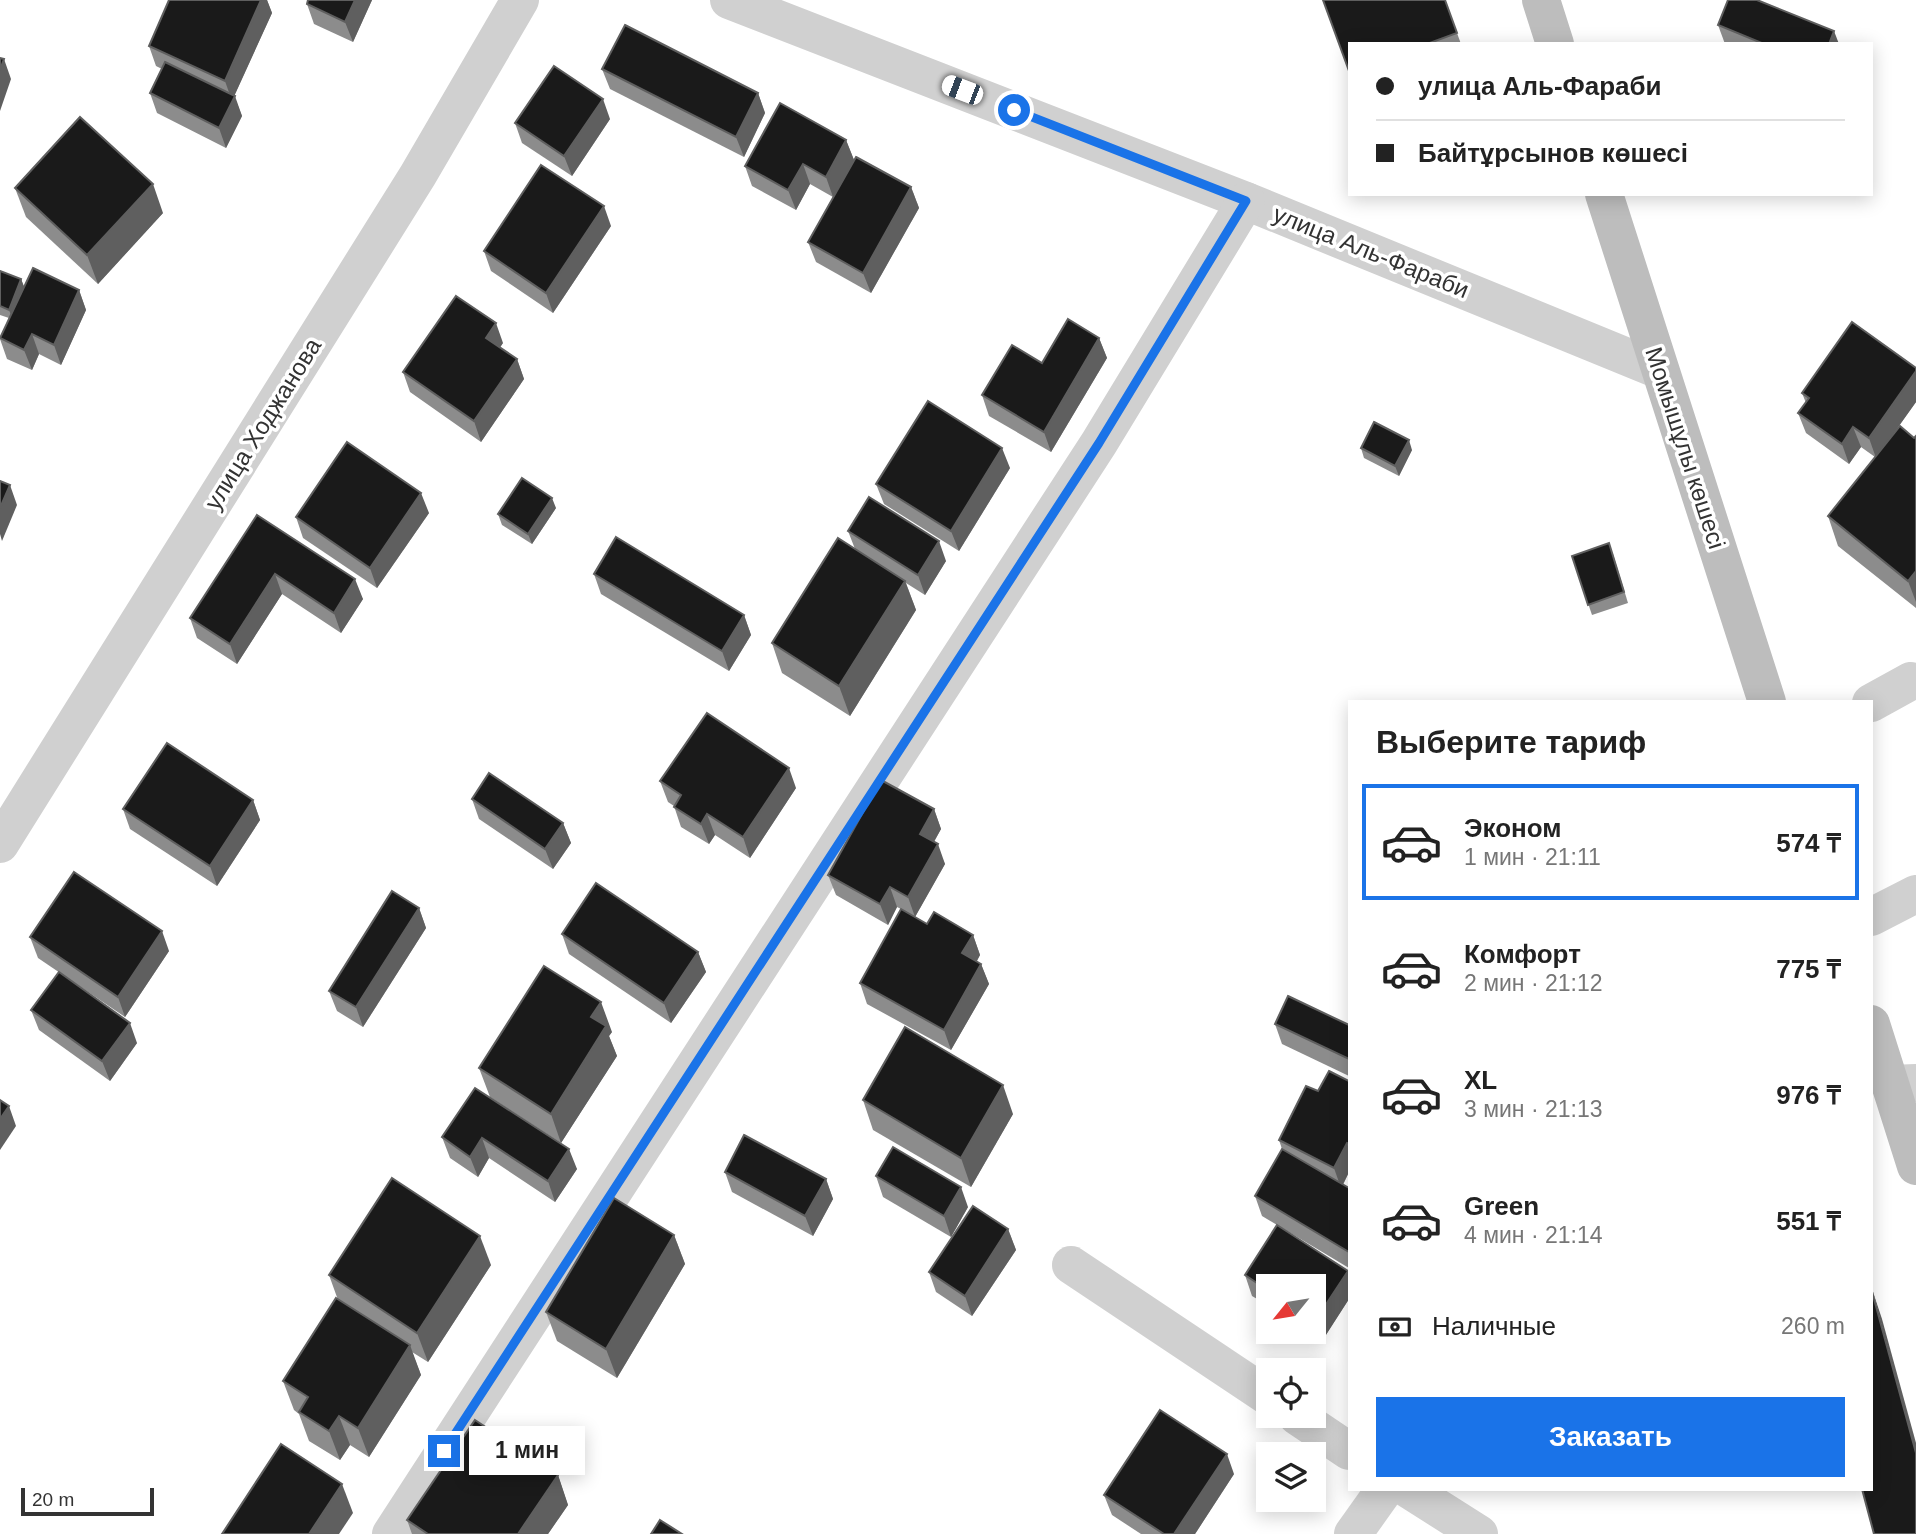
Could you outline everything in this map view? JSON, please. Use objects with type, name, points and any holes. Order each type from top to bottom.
[{"type":"main road","points":[[1541,0],[1554,42]]},
{"type":"main road","name":"Момышұлы көшесі","points":[[1605,196],[1766,700]]},
{"type":"main road","points":[[1873,1028],[1903,1084],[1916,1166]]},
{"type":"street","name":"улица Ходжанова","points":[[0,844],[418,175],[520,0]]},
{"type":"street","name":"улица Аль-Фараби","points":[[729,0],[1246,201],[1659,370]]},
{"type":"street","points":[[391,1534],[1099,443],[1246,201]]},
{"type":"street","points":[[1873,702],[1912,681]]},
{"type":"street","points":[[1873,916],[1916,894]]},
{"type":"street","points":[[1071,1265],[1256,1388]]},
{"type":"street","points":[[1315,1428],[1348,1450]]},
{"type":"street","points":[[1353,1534],[1384,1491]]},
{"type":"street","points":[[1411,1491],[1479,1534]]},
{"type":"building","points":[[169,0],[261,0],[225,81],[149,46]]},
{"type":"building","points":[[308,0],[355,0],[345,22],[307,4]]},
{"type":"building","points":[[1323,0],[1445,0],[1457,33],[1432,42],[1348,42],[1348,68]]},
{"type":"building","points":[[1728,0],[1757,0],[1834,31],[1830,42],[1759,42],[1718,25]]},
{"type":"building","points":[[625,25],[758,93],[736,137],[602,69]]},
{"type":"building","points":[[165,62],[235,96],[219,128],[150,93]]},
{"type":"building","points":[[554,66],[603,99],[564,156],[515,123]]},
{"type":"building","points":[[780,103],[846,140],[826,177],[803,164],[788,190],[745,166]]},
{"type":"building","points":[[80,117],[153,184],[87,255],[15,188]]},
{"type":"building","points":[[856,157],[911,187],[863,273],[808,242]]},
{"type":"building","points":[[541,165],[604,206],[546,293],[484,251]]},
{"type":"building","points":[[33,268],[79,290],[54,345],[32,334],[24,350],[0,338]]},
{"type":"building","points":[[0,271],[21,279],[9,310],[0,306]]},
{"type":"building","points":[[456,296],[496,323],[486,338],[517,359],[474,421],[403,372]]},
{"type":"building","points":[[1068,319],[1099,338],[1044,432],[982,395],[1012,345],[1042,363]]},
{"type":"building","points":[[1852,322],[1916,368],[1916,371],[1869,438],[1853,427],[1842,444],[1798,413],[1809,398],[1802,393]]},
{"type":"building","points":[[928,401],[1002,448],[951,531],[876,484]]},
{"type":"building","points":[[1374,422],[1409,440],[1395,466],[1361,448]]},
{"type":"building","points":[[1900,426],[1914,438],[1916,436],[1916,571],[1908,581],[1828,516]]},
{"type":"building","points":[[347,442],[421,493],[370,568],[296,517]]},
{"type":"building","points":[[522,478],[552,498],[528,534],[498,514]]},
{"type":"building","points":[[0,481],[10,485],[0,508]]},
{"type":"building","points":[[869,497],[939,541],[918,575],[848,531]]},
{"type":"building","points":[[257,515],[355,579],[334,613],[275,574],[230,644],[190,618]]},
{"type":"building","points":[[616,537],[744,615],[722,651],[594,574]]},
{"type":"building","points":[[838,538],[905,581],[839,686],[772,643]]},
{"type":"building","points":[[1609,543],[1624,592],[1588,605],[1572,556]]},
{"type":"building","points":[[707,713],[789,768],[743,837],[707,814],[701,824],[674,807],[681,795],[660,781]]},
{"type":"building","points":[[167,743],[253,800],[210,866],[123,809]]},
{"type":"building","points":[[489,773],[563,823],[545,849],[472,799]]},
{"type":"building","points":[[881,780],[934,809],[920,834],[938,844],[908,897],[890,887],[880,904],[828,875]]},
{"type":"building","points":[[74,872],[162,931],[118,997],[30,937]]},
{"type":"building","points":[[596,883],[698,952],[664,1003],[562,934]]},
{"type":"building","points":[[392,891],[419,908],[356,1007],[329,991]]},
{"type":"building","points":[[901,909],[927,924],[934,912],[973,935],[962,953],[981,964],[944,1030],[860,983]]},
{"type":"building","points":[[544,966],[601,1002],[591,1017],[606,1026],[551,1114],[479,1068]]},
{"type":"building","points":[[59,972],[130,1023],[102,1061],[31,1010]]},
{"type":"building","points":[[1288,996],[1348,1025],[1348,1059],[1275,1024]]},
{"type":"building","points":[[905,1027],[1003,1085],[961,1158],[863,1100]]},
{"type":"building","points":[[1329,1071],[1348,1080],[1348,1144],[1334,1168],[1279,1140],[1306,1086],[1318,1091]]},
{"type":"building","points":[[475,1088],[569,1149],[548,1181],[482,1138],[470,1157],[442,1137]]},
{"type":"building","points":[[0,1100],[9,1106],[0,1119]]},
{"type":"building","points":[[744,1135],[826,1179],[805,1216],[725,1172]]},
{"type":"building","points":[[893,1147],[961,1187],[944,1216],[876,1176]]},
{"type":"building","points":[[1282,1149],[1348,1187],[1348,1251],[1255,1196]]},
{"type":"building","points":[[392,1178],[480,1236],[417,1333],[329,1275]]},
{"type":"building","points":[[614,1198],[674,1235],[606,1349],[546,1312]]},
{"type":"building","points":[[973,1206],[1008,1229],[965,1296],[929,1272]]},
{"type":"building","points":[[1277,1225],[1348,1271],[1326,1304],[1326,1274],[1256,1274],[1256,1282],[1245,1275]]},
{"type":"building","points":[[1873,1295],[1916,1453],[1916,1534],[1874,1534],[1863,1491],[1873,1491]]},
{"type":"building","points":[[336,1298],[410,1345],[358,1428],[339,1416],[329,1431],[299,1412],[308,1397],[283,1381]]},
{"type":"building","points":[[1160,1410],[1227,1454],[1174,1534],[1164,1534],[1104,1495]]},
{"type":"building","points":[[475,1420],[558,1475],[518,1534],[428,1534],[407,1520]]},
{"type":"building","points":[[281,1444],[342,1484],[309,1534],[222,1534]]},
{"type":"building","points":[[660,1520],[682,1534],[651,1534]]},
{"type":"route","points":[[444,1451],[1099,443],[1246,201],[1014,110]]}]
